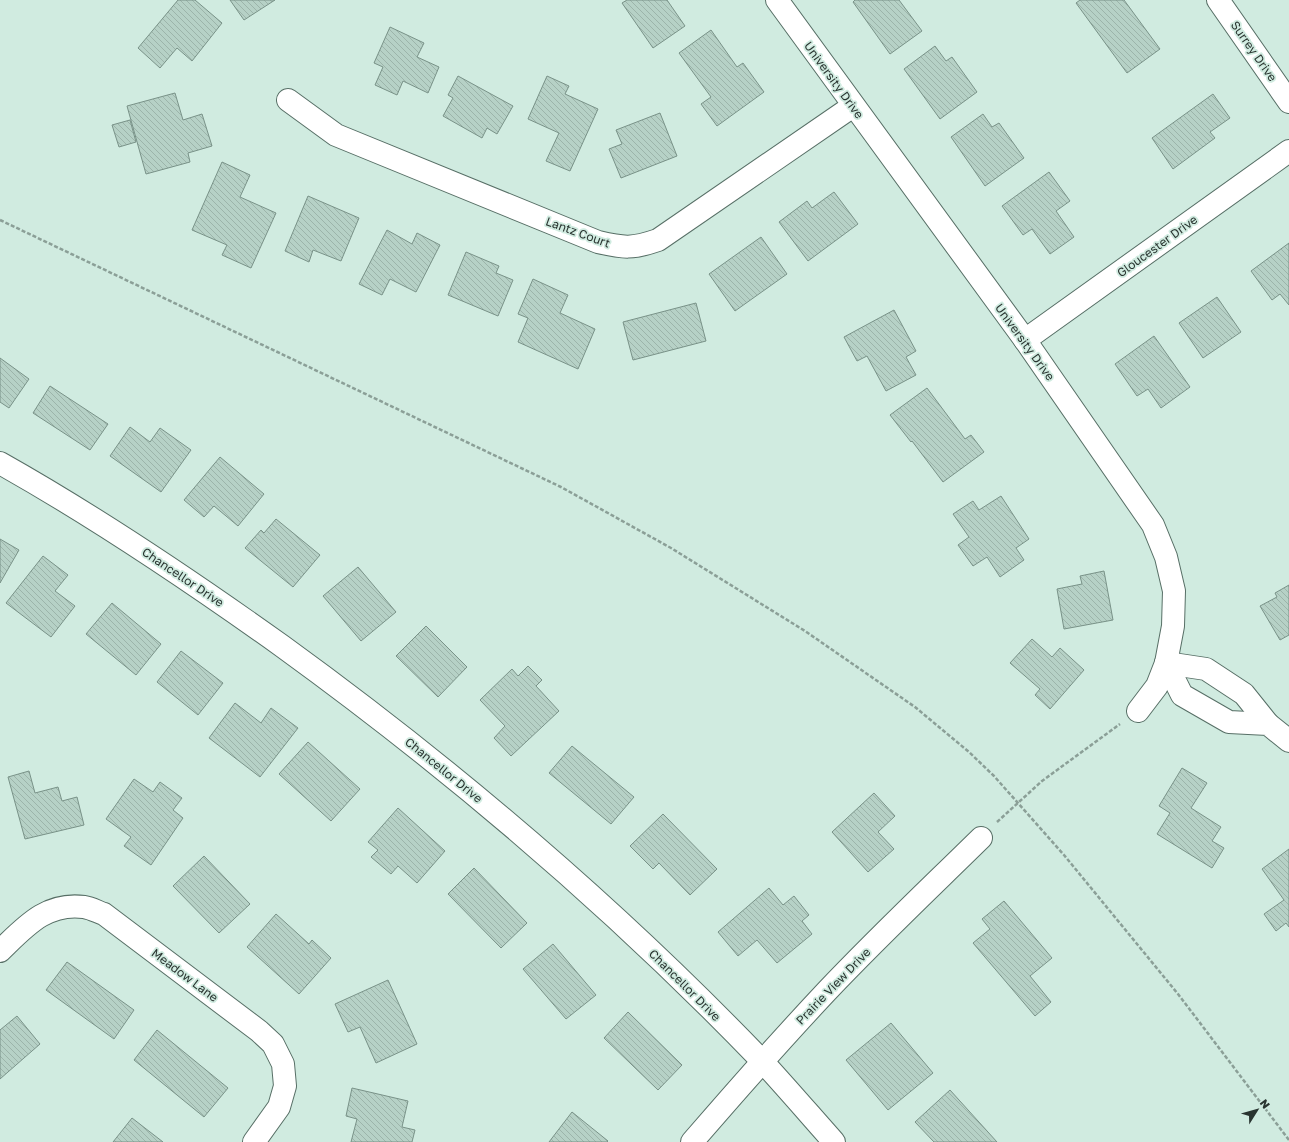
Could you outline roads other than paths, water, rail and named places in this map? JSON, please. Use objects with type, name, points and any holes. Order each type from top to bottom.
[{"type":"street","name":"University Drive","points":[[777,0],[1025,340],[1153,525],[1166,557],[1174,591],[1174,626],[1166,663],[1156,686],[1138,711]]},
{"type":"street","name":"Surrey Drive","points":[[1218,0],[1289,102]]},
{"type":"street","name":"Lantz Court","points":[[288,100],[336,135],[598,242],[619,247],[639,246],[658,240],[854,106]]},
{"type":"street","name":"Gloucester Drive","points":[[1025,340],[1289,151]]},
{"type":"street","name":"Chancellor Drive","points":[[0,463],[120,535],[222,603],[353,698],[462,784],[569,875],[661,960],[762,1062],[834,1142]]},
{"type":"street","points":[[1166,663],[1182,695],[1229,722],[1268,724]]},
{"type":"street","points":[[1166,663],[1206,669],[1244,694],[1268,724],[1289,741]]},
{"type":"street","name":"Prairie View Drive","points":[[692,1142],[837,980],[981,838]]},
{"type":"street","name":"Meadow Lane","points":[[0,950],[26,926],[45,912],[65,907],[85,907],[104,914],[259,1031],[273,1044],[283,1064],[285,1086],[279,1107],[254,1142]]}]
